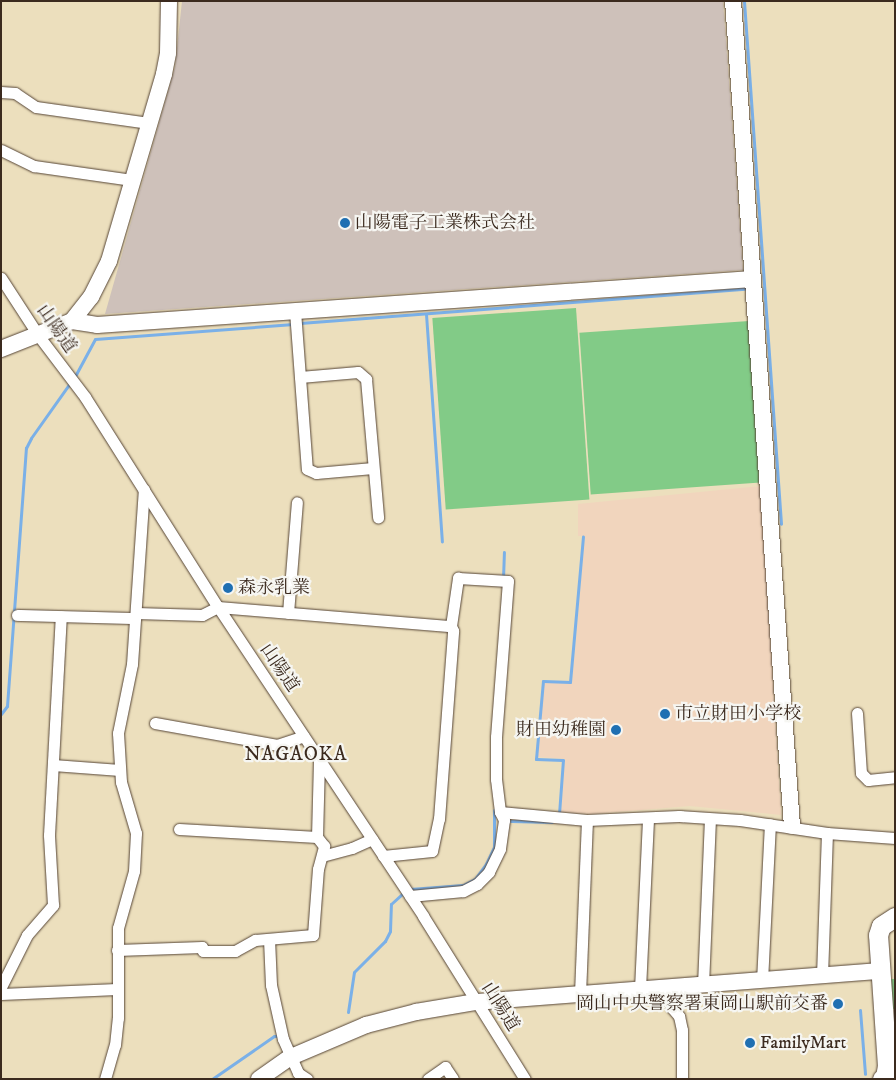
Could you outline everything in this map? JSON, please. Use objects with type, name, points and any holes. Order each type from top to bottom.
[{"type":"main road","points":[[887,1078],[879,971],[879,930],[885,923],[895,917]]},
{"type":"street","points":[[72,321],[91,297],[109,261],[168,53],[169,1]]},
{"type":"street","points":[[733,1],[792,826]]},
{"type":"street","points":[[1,92],[15,93],[36,107],[149,123]]},
{"type":"street","points":[[1,150],[34,166],[132,180]]},
{"type":"street","name":"山陽道","points":[[1,278],[38,335],[72,381],[218,607],[410,896],[525,1079]]},
{"type":"street","points":[[1,349],[72,321],[97,324],[296,319],[752,279]]},
{"type":"street","points":[[296,319],[307,469],[316,473],[373,468]]},
{"type":"street","points":[[300,377],[358,372],[366,379],[378,517]]},
{"type":"street","points":[[105,1079],[115,1045],[118,1018],[118,928],[134,871],[136,833],[121,782],[118,733],[132,664],[144,490]]},
{"type":"street","points":[[288,613],[297,502]]},
{"type":"street","points":[[383,856],[432,851],[439,818],[454,631],[451,626],[458,578],[508,581],[496,737],[496,779],[500,812],[504,820],[500,849],[489,872],[477,884],[463,891],[410,896]]},
{"type":"street","points":[[17,615],[202,615],[218,607],[451,626]]},
{"type":"street","points":[[1,987],[27,935],[53,905],[50,835],[61,616]]},
{"type":"street","points":[[857,713],[861,773],[868,780],[895,777]]},
{"type":"street","points":[[154,723],[277,745],[304,736]]},
{"type":"street","points":[[117,950],[202,947],[203,951],[235,951],[255,940],[312,936],[318,869],[324,846],[317,836],[319,760]]},
{"type":"street","points":[[53,765],[120,770]]},
{"type":"street","points":[[500,812],[587,820],[648,819],[679,816],[740,820],[792,826],[828,833],[895,838]]},
{"type":"street","points":[[640,989],[648,819]]},
{"type":"street","points":[[703,985],[710,819]]},
{"type":"street","points":[[580,994],[587,820]]},
{"type":"street","points":[[762,981],[770,824]]},
{"type":"street","points":[[179,829],[317,836]]},
{"type":"street","points":[[822,976],[828,833]]},
{"type":"street","points":[[322,856],[352,848],[372,839]]},
{"type":"street","points":[[269,939],[271,985],[282,1035],[298,1073],[307,1079]]},
{"type":"street","points":[[258,1079],[291,1057],[366,1025],[416,1012],[476,1002],[879,971]]},
{"type":"street","points":[[670,987],[672,1008],[679,1016],[682,1030],[682,1079]]},
{"type":"street","points":[[1,994],[117,990]]},
{"type":"street","points":[[428,1079],[446,1067],[453,1079]]},
{"type":"shaded area","points":[[182,1],[723,1],[743,270],[105,314],[175,67]]},
{"type":"shaded area","points":[[761,486],[781,815],[690,806],[591,814],[561,812],[565,759],[538,757],[544,683],[572,683],[585,536],[578,536],[578,504]]},
{"type":"green space","points":[[576,308],[589,500],[446,510],[432,318]]},
{"type":"green space","points":[[749,321],[760,483],[591,494],[579,333]]},
{"type":"green space","points":[[890,979],[895,979],[895,1009],[890,1009]]},
{"type":"waterway","points":[[744,1],[781,524]]},
{"type":"waterway","points":[[300,323],[745,289]]},
{"type":"waterway","points":[[426,314],[442,541]]},
{"type":"waterway","points":[[74,378],[95,339],[293,324]]},
{"type":"waterway","points":[[1,714],[7,706],[26,448],[70,383]]},
{"type":"waterway","points":[[559,814],[563,760],[536,759],[543,681],[570,682],[583,537]]},
{"type":"waterway","points":[[503,579],[504,552]]},
{"type":"waterway","points":[[410,889],[463,885],[475,879],[486,864],[494,847],[494,810]]},
{"type":"waterway","points":[[511,821],[552,822]]},
{"type":"waterway","points":[[348,1012],[354,972],[385,941],[390,931],[391,904],[402,894]]},
{"type":"waterway","points":[[860,1010],[865,1074]]},
{"type":"waterway","points":[[212,1079],[274,1036],[280,1036]]},
{"type":"place","name":"山陽電子工業株式会社","points":[[345,223]]},
{"type":"place","name":"森永乳業","points":[[228,588]]},
{"type":"place","name":"市立財田小学校","points":[[665,714]]},
{"type":"place","name":"財田幼稚園","points":[[616,730]]},
{"type":"place","name":"岡山中央警察署東岡山駅前交番","points":[[838,1004]]},
{"type":"place","name":"FamilyMart","points":[[750,1043]]},
{"type":"district","name":"NAGAOKA","points":[[296,754]]}]
